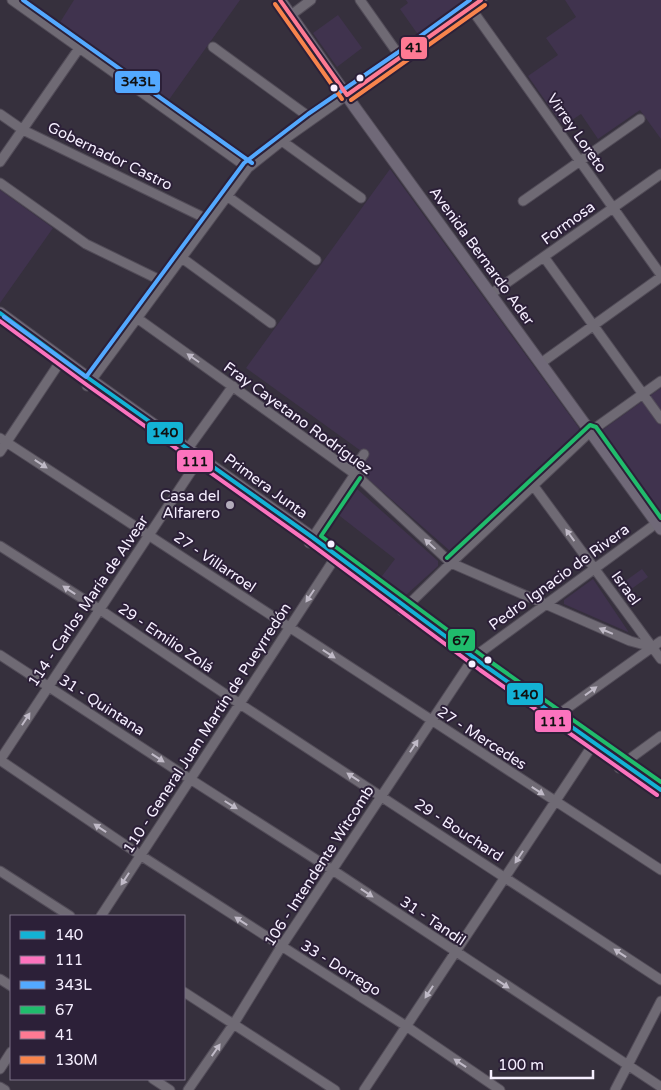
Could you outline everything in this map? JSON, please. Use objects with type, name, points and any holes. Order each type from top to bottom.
[{"type":"main road","name":"Avenida Bernardo Ader","points":[[280,0],[346,95],[590,431],[660,524]]},
{"type":"main road","points":[[346,95],[402,58],[481,0]]},
{"type":"main road","name":"Primera Junta","points":[[0,313],[89,383],[310,540],[621,766],[661,790]]},
{"type":"main road","points":[[0,322],[60,362]]},
{"type":"main road","points":[[621,766],[661,798]]},
{"type":"street","points":[[12,0],[248,168]]},
{"type":"street","points":[[290,15],[311,0]]},
{"type":"street","points":[[360,0],[402,58]]},
{"type":"street","name":"Virrey Loreto","points":[[470,8],[661,276]]},
{"type":"street","points":[[0,162],[80,47]]},
{"type":"street","points":[[213,48],[312,119]]},
{"type":"street","points":[[89,383],[248,168],[346,95]]},
{"type":"street","name":"Gobernador Castro","points":[[0,114],[23,130],[209,220]]},
{"type":"street","points":[[523,201],[640,119]]},
{"type":"street","points":[[282,141],[361,198]]},
{"type":"street","name":"Formosa","points":[[491,294],[661,174]]},
{"type":"street","points":[[0,183],[86,244],[164,282]]},
{"type":"street","points":[[227,196],[316,260]]},
{"type":"street","points":[[182,258],[271,323]]},
{"type":"street","points":[[544,258],[661,419]]},
{"type":"street","points":[[541,363],[661,276]]},
{"type":"street","name":"Fray Cayetano Rodríguez","points":[[137,318],[355,474],[451,563],[630,641],[652,647]]},
{"type":"street","points":[[0,452],[3,440],[60,362]]},
{"type":"street","points":[[404,609],[590,431],[661,381]]},
{"type":"street","points":[[186,451],[233,386]]},
{"type":"street","name":"27 - Villarroel","points":[[3,440],[289,627]]},
{"type":"street","points":[[310,540],[355,474],[355,467],[364,454]]},
{"type":"street","name":"114 - Carlos María de Alvear","points":[[0,760],[198,460]]},
{"type":"street","name":"Israel","points":[[533,485],[661,660]]},
{"type":"street","name":"Pedro Ignacio de Rivera","points":[[472,659],[594,567],[660,524]]},
{"type":"street","name":"29 - Emilio Zolá","points":[[0,546],[99,609],[240,704]]},
{"type":"street","name":"110 - General Juan Martín de Pueyrredón","points":[[101,915],[289,627],[336,559]]},
{"type":"street","name":"27 - Mercedes","points":[[289,627],[661,870]]},
{"type":"street","points":[[554,718],[661,641]]},
{"type":"street","name":"31 - Quintana","points":[[0,654],[190,779]]},
{"type":"street","name":"106 - Intendente Witcomb","points":[[188,1090],[233,1025],[282,947],[334,871],[381,795],[472,659]]},
{"type":"street","name":"29 - Bouchard","points":[[240,704],[661,980]]},
{"type":"street","points":[[621,766],[661,736]]},
{"type":"street","points":[[364,1090],[592,745]]},
{"type":"street","name":"33 - Dorrego","points":[[0,760],[140,855],[406,1026],[500,1090]]},
{"type":"street","name":"31 - Tandil","points":[[190,779],[334,871],[661,1087]]},
{"type":"street","points":[[0,871],[68,915]]},
{"type":"street","points":[[185,993],[335,1090]]},
{"type":"street","points":[[615,1090],[661,1001]]},
{"type":"street","points":[[0,1069],[10,1054]]},
{"type":"street","points":[[155,1080],[170,1090]]},
{"type":"street","points":[[0,1087],[5,1090]]},
{"type":"shaded area","points":[[74,0],[240,0],[168,101],[59,24]]},
{"type":"shaded area","points":[[406,0],[470,0],[419,36],[400,9],[408,3]]},
{"type":"shaded area","points":[[565,0],[661,0],[661,139],[640,110],[598,139],[581,114],[563,126],[528,76],[558,55],[546,38],[576,17]]},
{"type":"shaded area","points":[[338,15],[362,48],[337,67],[313,33]]},
{"type":"shaded area","points":[[390,169],[579,428],[578,433],[454,550],[449,550],[358,470],[368,456],[246,368]]},
{"type":"shaded area","points":[[0,190],[53,228],[0,303]]},
{"type":"shaded area","points":[[661,388],[661,515],[601,431]]},
{"type":"shaded area","points":[[357,489],[438,561],[438,566],[405,596],[401,596],[379,580],[395,559],[336,513],[353,490]]},
{"type":"shaded area","points":[[642,569],[648,577],[623,595],[617,587]]},
{"type":"shaded area","points":[[593,579],[628,632],[564,604],[564,600]]},
{"type":"transit line","name":"343L","points":[[23,0],[252,163]]},
{"type":"transit line","name":"41","points":[[280,0],[347,95]]},
{"type":"transit line","name":"343L","points":[[4,317],[86,377],[244,163],[308,114],[470,0]]},
{"type":"transit line","name":"41","points":[[347,95],[481,0]]},
{"type":"transit line","name":"130M","points":[[275,4],[342,99]]},
{"type":"transit line","name":"130M","points":[[351,100],[485,5]]},
{"type":"transit line","name":"140","points":[[0,313],[312,537],[484,665],[661,790]]},
{"type":"transit line","name":"111","points":[[0,321],[308,542],[480,670],[657,795]]},
{"type":"transit line","name":"67","points":[[447,558],[590,425],[596,427],[661,518]]},
{"type":"transit line","name":"67","points":[[360,478],[321,536],[488,660],[661,782]]},
{"type":"place","name":"Casa del Alfarero","points":[[230,505]]}]
